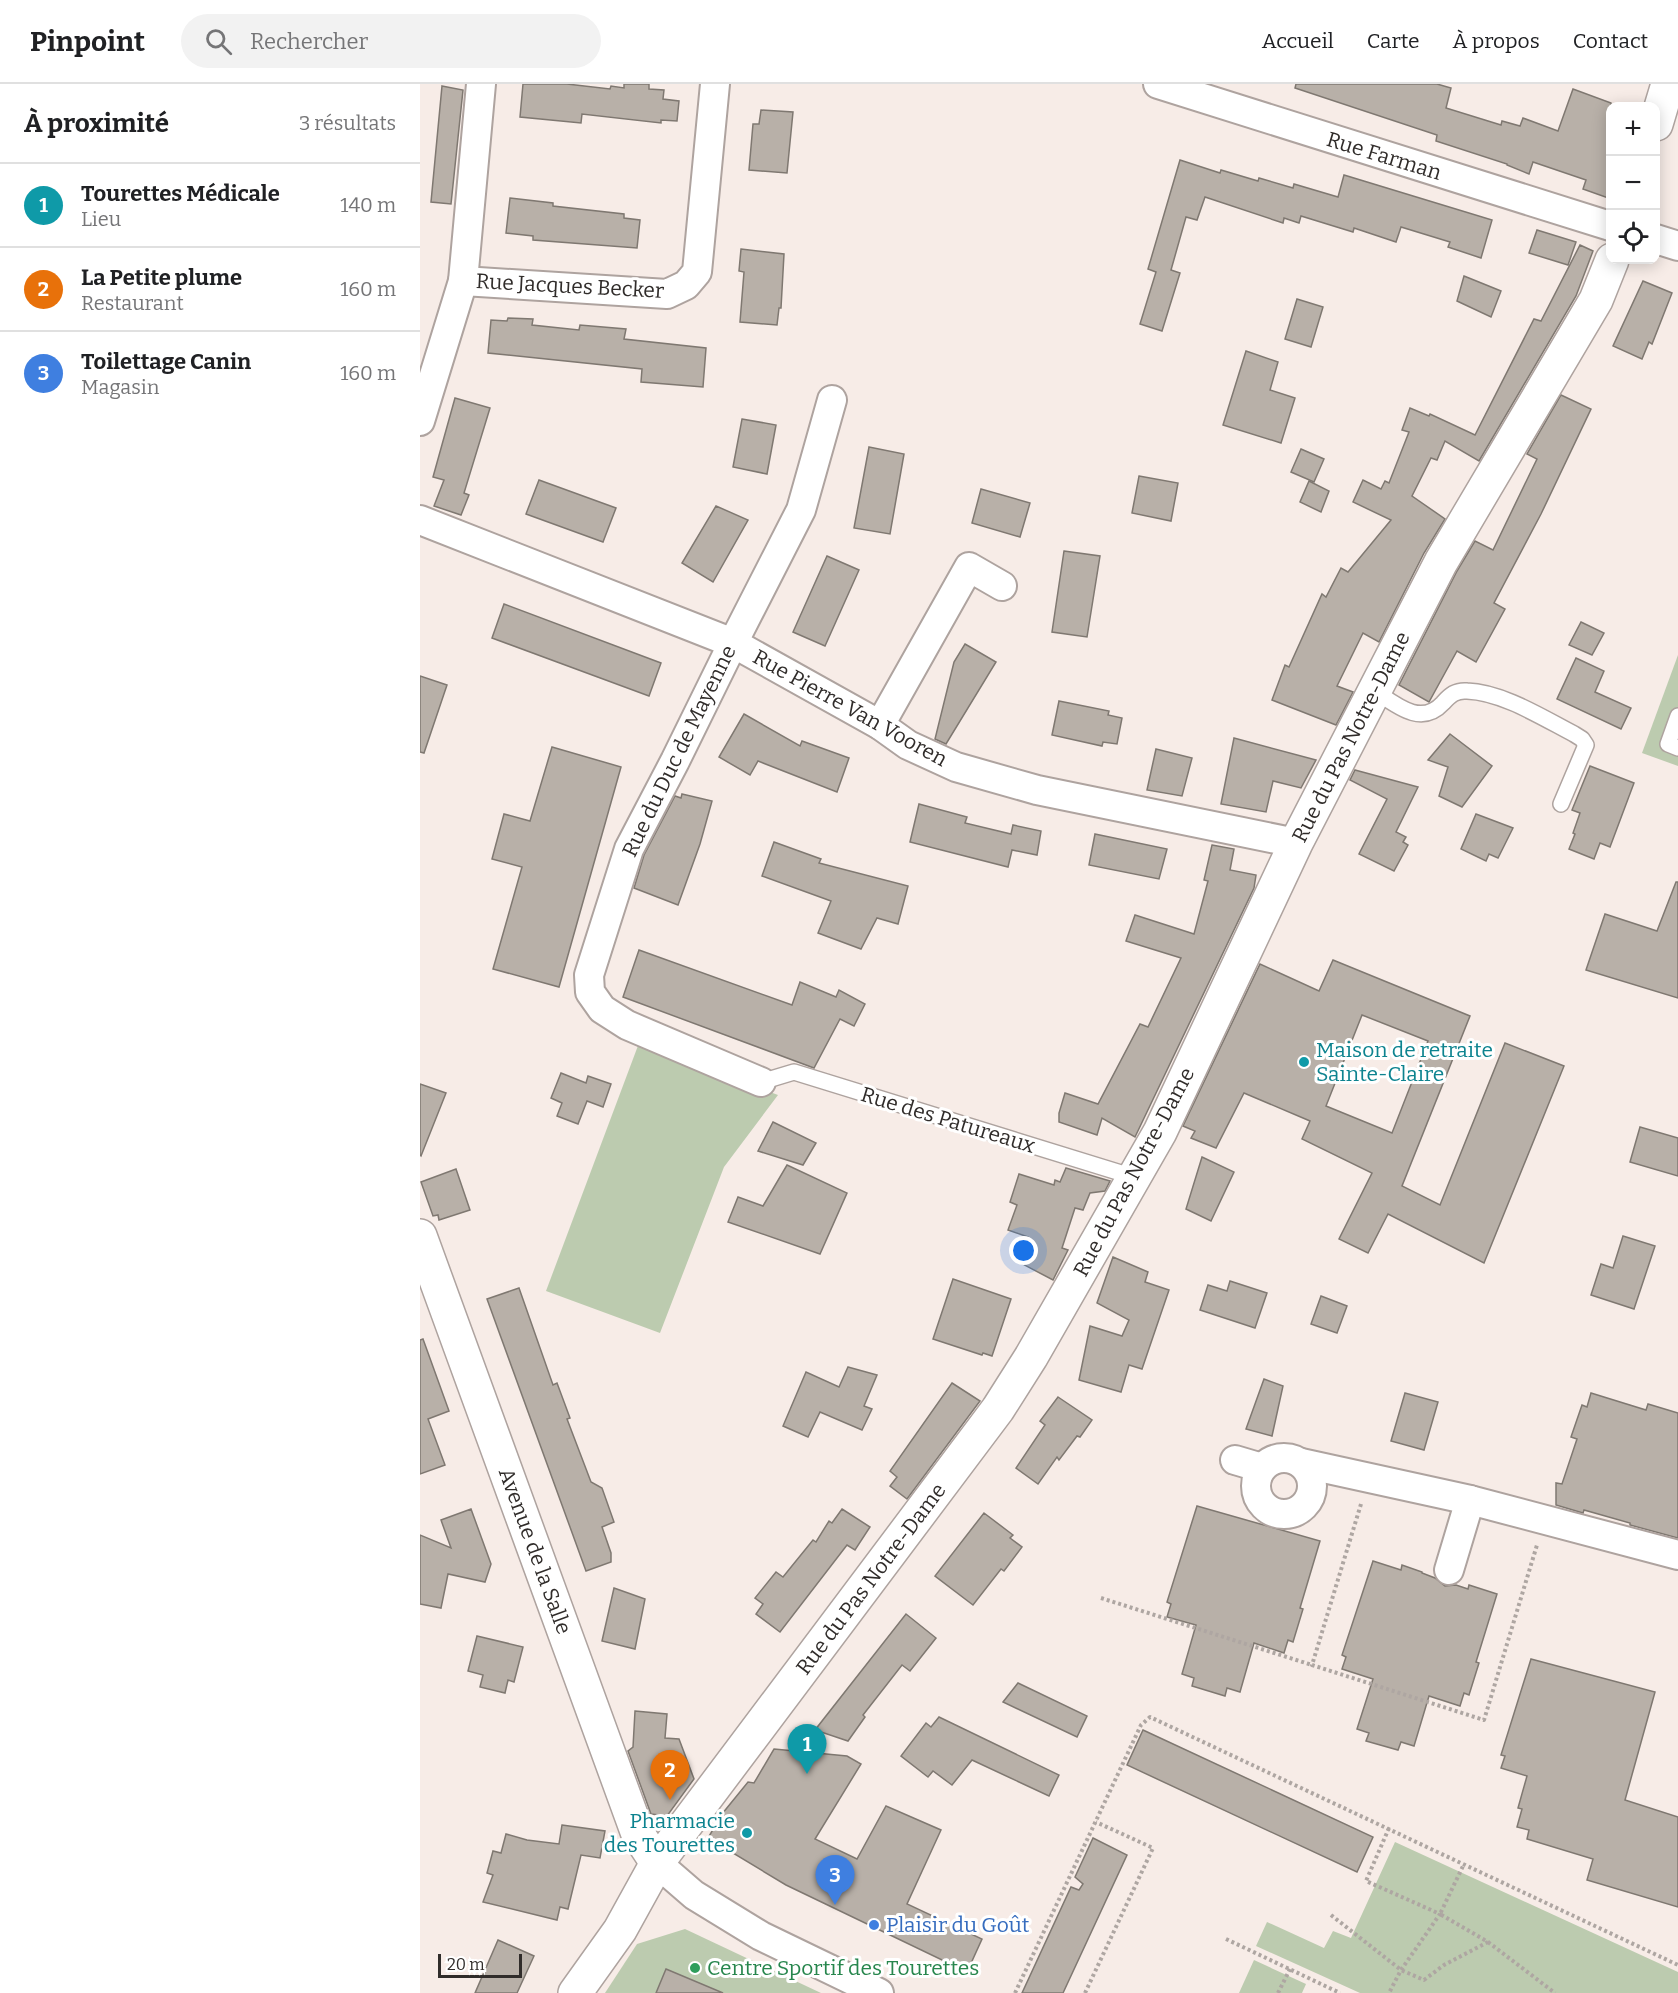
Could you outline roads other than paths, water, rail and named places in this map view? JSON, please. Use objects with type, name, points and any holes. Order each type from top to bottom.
[{"type":"street","points":[[420,421],[463,281],[481,84]]},
{"type":"street","name":"Rue Jacques Becker","points":[[463,281],[667,294],[687,285],[697,272],[716,84]]},
{"type":"street","name":"Rue Farman","points":[[1158,84],[1606,224]]},
{"type":"street","points":[[1660,111],[1668,84]]},
{"type":"street","points":[[1660,240],[1678,246]]},
{"type":"street","name":"Rue du Pas Notre-Dame","points":[[575,1993],[620,1930],[657,1863],[998,1409],[1031,1357],[1160,1132],[1296,843],[1441,562],[1596,300],[1610,264]]},
{"type":"street","name":"Rue du Duc de Mayenne","points":[[761,1082],[627,1025],[602,1009],[590,992],[589,975],[628,849],[801,510],[832,400]]},
{"type":"street","name":"Rue Pierre Van Vooren","points":[[420,520],[733,643],[880,725],[908,745],[956,767],[1037,790],[1296,843]]},
{"type":"street","points":[[880,725],[969,567],[1002,586]]},
{"type":"street","name":"Avenue de la Salle","points":[[420,1236],[638,1834],[657,1863]]},
{"type":"street","points":[[1301,1463],[1308,1470],[1311,1479],[1310,1498],[1304,1506],[1287,1514],[1269,1510],[1257,1495],[1255,1486],[1257,1476],[1262,1468],[1276,1458],[1285,1457],[1301,1463],[1470,1500],[1678,1555]]},
{"type":"street","points":[[1235,1460],[1262,1468]]},
{"type":"street","points":[[1449,1570],[1470,1500]]},
{"type":"street","points":[[657,1863],[694,1896],[761,1936],[879,1993]]},
{"type":"lane","points":[[1375,691],[1398,706],[1421,715],[1428,714],[1439,707],[1449,696],[1459,691],[1466,690],[1494,696],[1574,734],[1586,745],[1561,804]]},
{"type":"lane","points":[[1678,717],[1668,744],[1678,748]]},
{"type":"lane","name":"Rue des Patureaux","points":[[761,1082],[794,1072],[1134,1177]]},
{"type":"place","name":"Maison de retraite Sainte-Claire","points":[[1304,1062]]},
{"type":"place","name":"Tourettes Médicale","points":[[807,1774]]},
{"type":"place","name":"La Petite plume","points":[[670,1800]]},
{"type":"place","name":"Pharmacie des Tourettes","points":[[747,1833]]},
{"type":"place","name":"Toilettage Canin","points":[[835,1905]]},
{"type":"place","name":"Plaisir du Goût","points":[[874,1925]]},
{"type":"place","name":"Centre Sportif des Tourettes","points":[[695,1968]]}]
